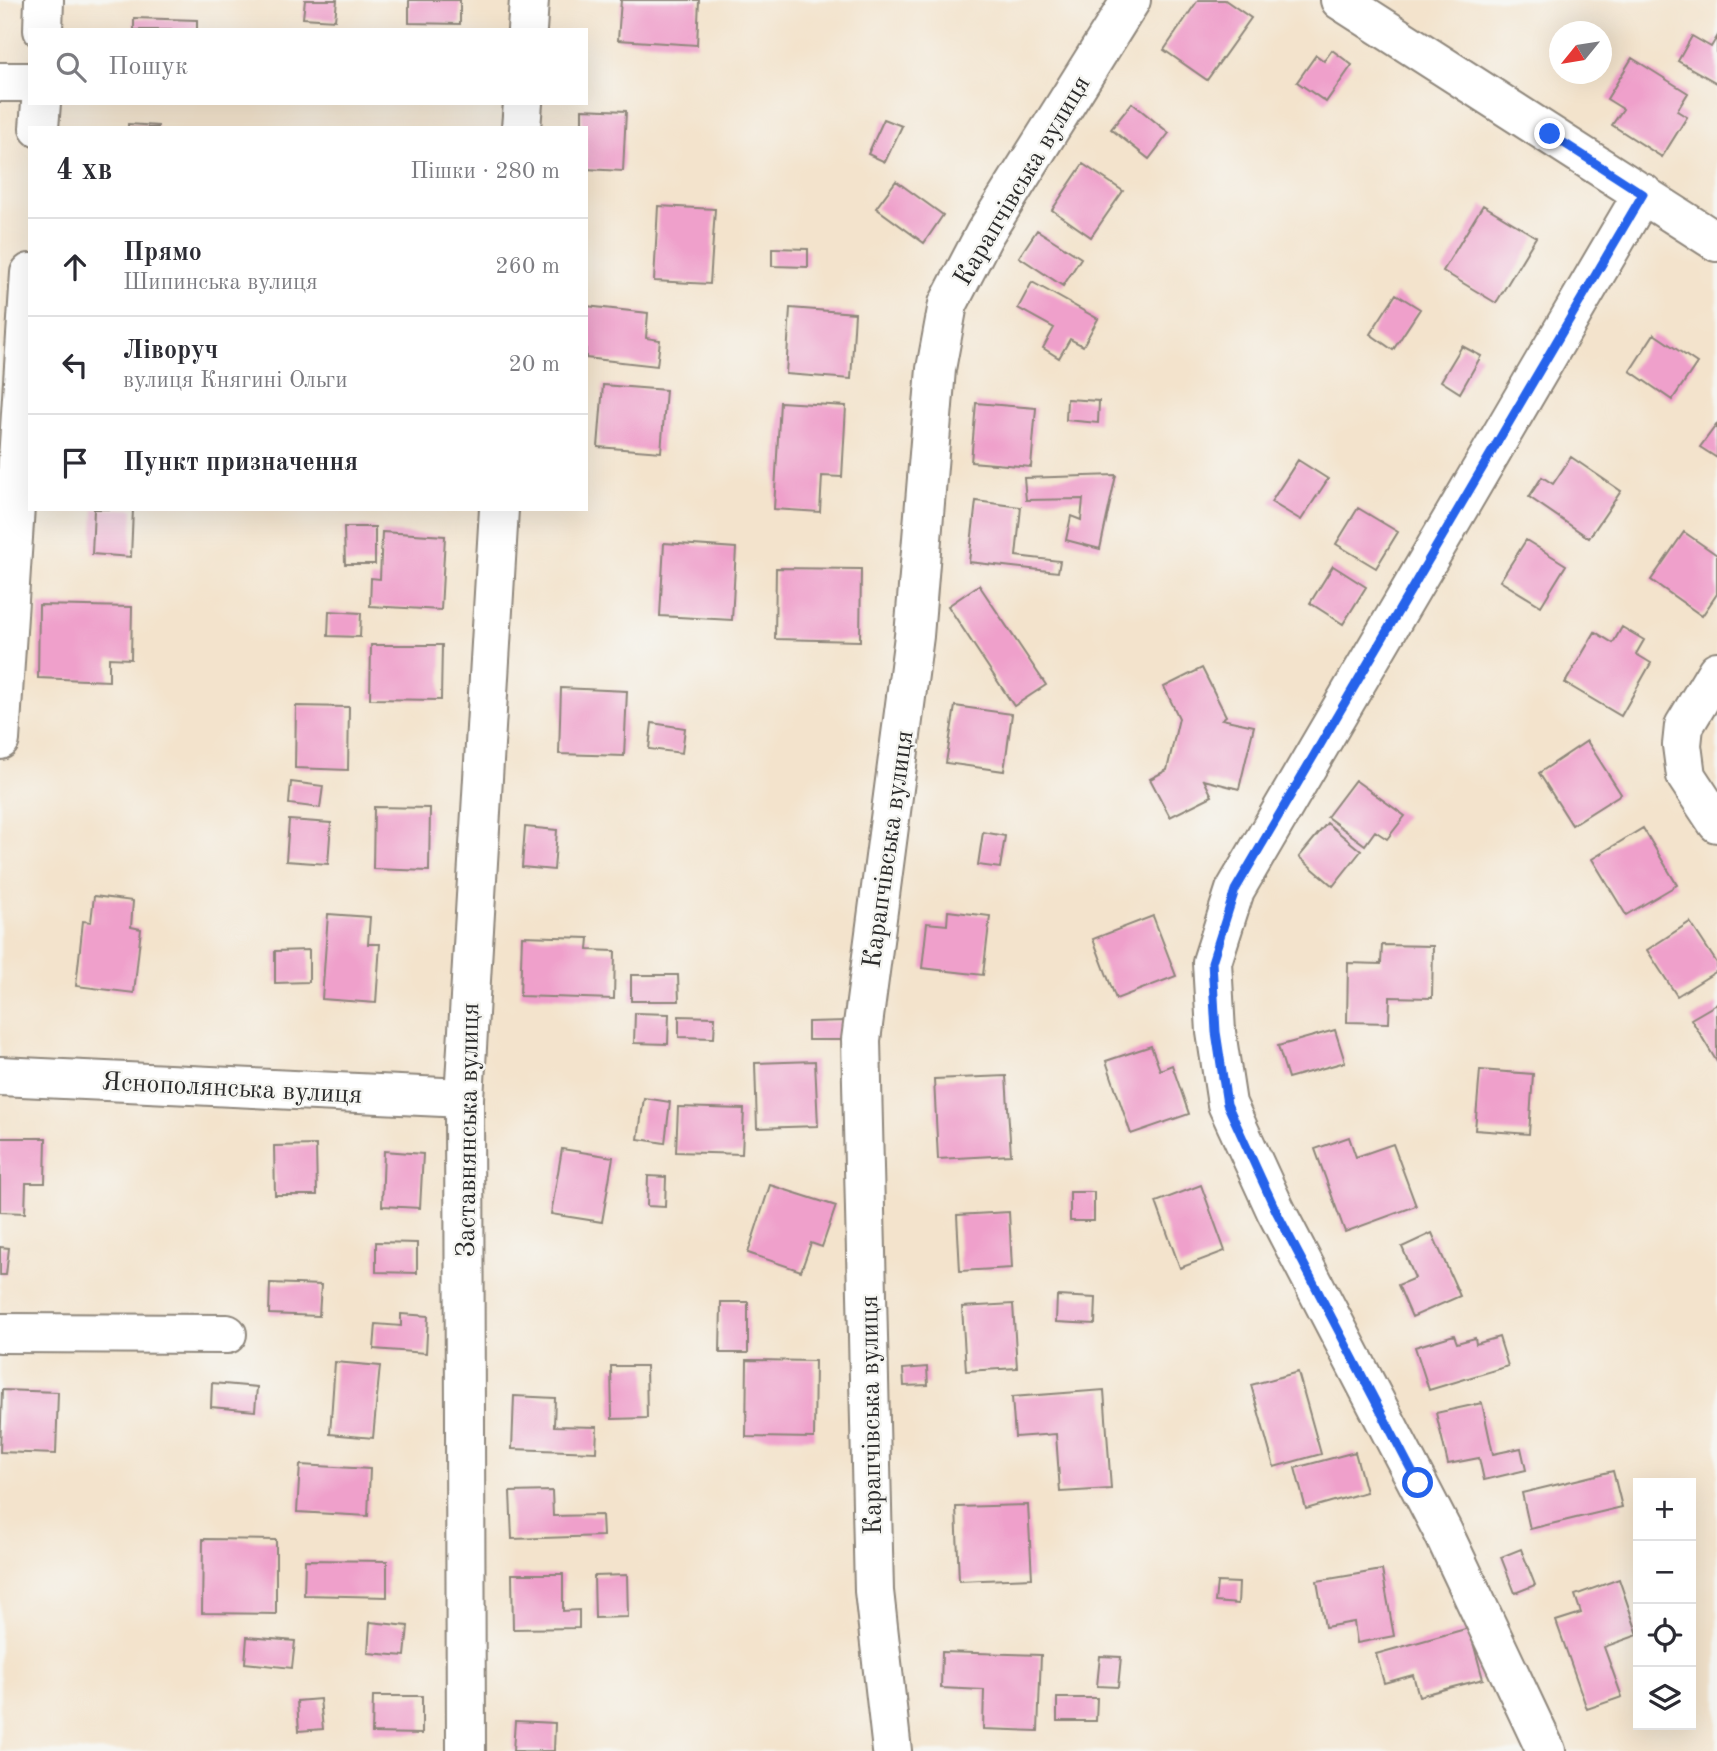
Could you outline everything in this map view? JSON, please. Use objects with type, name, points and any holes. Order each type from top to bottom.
[{"type":"street","points":[[43,28],[44,0]]},
{"type":"street","points":[[527,28],[530,0]]},
{"type":"street","name":"Карапчівська вулиця","points":[[892,1751],[874,1591],[861,1040],[915,636],[936,369],[947,304],[985,233],[1131,0]]},
{"type":"street","points":[[1340,0],[1717,242]]},
{"type":"street","points":[[0,82],[28,82]]},
{"type":"street","points":[[39,126],[41,105]]},
{"type":"street","points":[[521,126],[523,105]]},
{"type":"street","points":[[1546,1751],[1443,1532],[1276,1211],[1227,1104],[1216,1032],[1212,962],[1235,890],[1643,194]]},
{"type":"street","points":[[0,740],[28,304]]},
{"type":"street","name":"Заставнянська вулиця","points":[[466,1751],[464,1098],[499,511]]},
{"type":"street","points":[[1717,671],[1684,726],[1682,745],[1686,776],[1717,822]]},
{"type":"street","name":"Яснополянська вулиця","points":[[0,1076],[464,1098]]},
{"type":"street","points":[[0,1332],[227,1334]]},
{"type":"building","points":[[305,0],[337,0],[335,20],[303,18]]},
{"type":"building","points":[[409,0],[460,0],[460,24],[409,23]]},
{"type":"building","points":[[621,0],[699,0],[697,45],[618,40]]},
{"type":"building","points":[[1198,0],[1225,0],[1251,18],[1207,80],[1164,50]]},
{"type":"building","points":[[134,18],[197,20],[197,28],[134,28]]},
{"type":"building","points":[[1692,36],[1711,47],[1717,37],[1717,83],[1678,61]]},
{"type":"building","points":[[1332,50],[1352,65],[1326,102],[1297,82],[1316,55],[1324,61]]},
{"type":"building","points":[[1632,58],[1688,93],[1677,111],[1687,117],[1662,157],[1612,125],[1623,109],[1607,99]]},
{"type":"building","points":[[1132,103],[1169,133],[1149,159],[1111,129]]},
{"type":"building","points":[[582,109],[626,111],[623,171],[588,169],[588,126],[582,126]]},
{"type":"building","points":[[884,119],[902,126],[885,162],[868,154]]},
{"type":"building","points":[[1083,164],[1123,191],[1091,237],[1052,210]]},
{"type":"building","points":[[896,181],[943,215],[924,243],[876,208]]},
{"type":"building","points":[[1483,205],[1536,237],[1496,303],[1443,271]]},
{"type":"building","points":[[658,206],[715,209],[710,284],[654,281]]},
{"type":"building","points":[[1037,230],[1081,258],[1063,286],[1019,257]]},
{"type":"building","points":[[772,248],[808,249],[808,267],[772,266]]},
{"type":"building","points":[[1032,282],[1098,319],[1083,346],[1070,339],[1059,358],[1043,348],[1054,328],[1018,308]]},
{"type":"building","points":[[1396,294],[1420,309],[1393,350],[1370,334]]},
{"type":"building","points":[[588,306],[648,313],[646,338],[660,340],[657,366],[588,358]]},
{"type":"building","points":[[790,308],[855,313],[851,379],[786,374]]},
{"type":"building","points":[[1654,334],[1697,363],[1672,400],[1630,371]]},
{"type":"building","points":[[1462,346],[1481,356],[1460,393],[1441,381]]},
{"type":"building","points":[[603,385],[666,390],[661,452],[598,447]]},
{"type":"building","points":[[1067,399],[1099,401],[1098,423],[1066,420]]},
{"type":"building","points":[[780,402],[846,406],[842,477],[822,476],[820,512],[774,509]]},
{"type":"building","points":[[976,403],[1036,408],[1031,467],[971,462]]},
{"type":"building","points":[[1717,424],[1717,458],[1700,447]]},
{"type":"building","points":[[1571,457],[1621,491],[1589,538],[1529,497],[1542,477],[1553,484]]},
{"type":"building","points":[[1298,460],[1328,479],[1301,520],[1271,502]]},
{"type":"building","points":[[1116,475],[1100,549],[1066,540],[1071,516],[1081,520],[1083,499],[1026,500],[1024,478]]},
{"type":"building","points":[[976,501],[1021,507],[1016,556],[1060,561],[1058,572],[969,562]]},
{"type":"building","points":[[1358,508],[1398,532],[1376,568],[1336,544]]},
{"type":"building","points":[[94,511],[133,511],[131,557],[92,554]]},
{"type":"building","points":[[344,527],[375,527],[375,564],[345,564]]},
{"type":"building","points":[[382,532],[445,536],[441,610],[370,606],[371,578],[380,579]]},
{"type":"building","points":[[1684,532],[1717,555],[1717,594],[1702,616],[1651,580]]},
{"type":"building","points":[[1526,540],[1566,565],[1541,606],[1500,581]]},
{"type":"building","points":[[664,543],[736,548],[732,620],[660,616]]},
{"type":"building","points":[[1333,566],[1366,587],[1343,624],[1310,603]]},
{"type":"building","points":[[776,568],[861,569],[860,641],[775,639]]},
{"type":"building","points":[[979,585],[1046,685],[1014,706],[948,606]]},
{"type":"building","points":[[39,605],[132,607],[131,659],[109,658],[109,681],[38,678]]},
{"type":"building","points":[[329,611],[361,613],[360,637],[328,636]]},
{"type":"building","points":[[1622,627],[1644,640],[1636,654],[1651,663],[1621,716],[1565,683],[1595,632],[1613,643]]},
{"type":"building","points":[[371,645],[442,645],[441,700],[370,699]]},
{"type":"building","points":[[1202,668],[1226,716],[1222,719],[1254,726],[1239,789],[1204,780],[1212,796],[1170,817],[1150,779],[1167,770],[1179,718],[1164,687]]},
{"type":"building","points":[[561,688],[627,691],[624,756],[559,754]]},
{"type":"building","points":[[296,706],[349,707],[348,770],[295,768]]},
{"type":"building","points":[[955,706],[1012,714],[1004,771],[946,763]]},
{"type":"building","points":[[652,723],[685,728],[682,753],[649,749]]},
{"type":"building","points":[[1587,741],[1621,794],[1572,825],[1539,773]]},
{"type":"building","points":[[1355,780],[1405,816],[1387,839],[1375,831],[1365,845],[1327,817]]},
{"type":"building","points":[[291,782],[323,786],[320,808],[289,804]]},
{"type":"building","points":[[374,807],[430,808],[429,871],[373,869]]},
{"type":"building","points":[[289,820],[331,823],[328,864],[286,861]]},
{"type":"building","points":[[1327,823],[1361,851],[1333,886],[1299,857]]},
{"type":"building","points":[[525,827],[557,830],[554,870],[522,867]]},
{"type":"building","points":[[1643,828],[1677,885],[1626,915],[1592,859]]},
{"type":"building","points":[[983,832],[1005,836],[1000,868],[978,865]]},
{"type":"building","points":[[94,896],[133,901],[131,927],[141,929],[134,993],[76,986],[83,921],[91,922]]},
{"type":"building","points":[[948,911],[990,916],[983,975],[922,968],[927,923],[947,925]]},
{"type":"building","points":[[328,914],[370,917],[368,944],[380,944],[376,1003],[322,999]]},
{"type":"building","points":[[1153,916],[1176,976],[1116,999],[1093,939]]},
{"type":"building","points":[[1690,922],[1717,963],[1717,971],[1677,996],[1647,950]]},
{"type":"building","points":[[522,936],[589,938],[588,950],[615,951],[614,999],[520,996]]},
{"type":"building","points":[[1382,945],[1433,946],[1432,998],[1390,997],[1389,1023],[1347,1022],[1348,963],[1381,964]]},
{"type":"building","points":[[309,950],[309,982],[275,983],[275,951]]},
{"type":"building","points":[[631,975],[678,975],[679,1001],[631,1001]]},
{"type":"building","points":[[1717,1004],[1717,1062],[1691,1019]]},
{"type":"building","points":[[635,1013],[669,1014],[668,1044],[634,1043]]},
{"type":"building","points":[[679,1016],[715,1017],[714,1038],[679,1037]]},
{"type":"building","points":[[847,1021],[847,1040],[808,1040],[808,1022]]},
{"type":"building","points":[[1335,1030],[1345,1062],[1288,1078],[1278,1046]]},
{"type":"building","points":[[1151,1046],[1160,1070],[1172,1065],[1189,1114],[1131,1134],[1106,1061]]},
{"type":"building","points":[[815,1061],[818,1126],[757,1128],[755,1063]]},
{"type":"building","points":[[1480,1070],[1533,1074],[1529,1134],[1475,1130]]},
{"type":"building","points":[[1006,1076],[1011,1155],[938,1159],[934,1079]]},
{"type":"building","points":[[644,1098],[670,1102],[665,1143],[638,1139]]},
{"type":"building","points":[[678,1107],[744,1109],[742,1154],[676,1152]]},
{"type":"building","points":[[1349,1137],[1356,1157],[1393,1144],[1416,1206],[1345,1232],[1315,1149]]},
{"type":"building","points":[[0,1138],[46,1138],[45,1183],[26,1183],[25,1213],[0,1212]]},
{"type":"building","points":[[316,1145],[317,1195],[275,1195],[274,1146]]},
{"type":"building","points":[[562,1149],[613,1157],[602,1222],[551,1214]]},
{"type":"building","points":[[384,1151],[423,1154],[420,1208],[382,1206]]},
{"type":"building","points":[[648,1176],[666,1177],[665,1207],[647,1206]]},
{"type":"building","points":[[770,1185],[836,1206],[822,1247],[811,1243],[801,1271],[748,1253]]},
{"type":"building","points":[[1201,1185],[1225,1251],[1180,1268],[1156,1202]]},
{"type":"building","points":[[1070,1192],[1094,1192],[1094,1221],[1070,1221]]},
{"type":"building","points":[[1009,1212],[1012,1268],[960,1271],[957,1215]]},
{"type":"building","points":[[1432,1233],[1460,1296],[1412,1317],[1398,1285],[1415,1278],[1402,1247]]},
{"type":"building","points":[[376,1242],[417,1243],[417,1273],[376,1272]]},
{"type":"building","points":[[0,1247],[9,1248],[6,1275],[0,1275]]},
{"type":"building","points":[[270,1283],[321,1285],[319,1316],[269,1314]]},
{"type":"building","points":[[1057,1296],[1096,1298],[1095,1324],[1056,1322]]},
{"type":"building","points":[[721,1302],[748,1302],[748,1353],[720,1353]]},
{"type":"building","points":[[1013,1304],[1017,1368],[966,1371],[962,1307]]},
{"type":"building","points":[[401,1314],[428,1316],[426,1353],[374,1349],[376,1324],[401,1326]]},
{"type":"building","points":[[1454,1335],[1457,1343],[1475,1338],[1476,1344],[1499,1337],[1508,1366],[1429,1390],[1415,1347]]},
{"type":"building","points":[[747,1360],[815,1361],[814,1438],[746,1437]]},
{"type":"building","points":[[335,1362],[380,1366],[373,1438],[330,1434]]},
{"type":"building","points":[[611,1366],[646,1366],[647,1418],[612,1419]]},
{"type":"building","points":[[927,1367],[928,1385],[904,1386],[903,1369]]},
{"type":"building","points":[[1298,1372],[1321,1454],[1274,1467],[1251,1385]]},
{"type":"building","points":[[212,1383],[257,1387],[255,1411],[211,1407]]},
{"type":"building","points":[[2,1390],[58,1392],[56,1454],[0,1452]]},
{"type":"building","points":[[1104,1390],[1111,1489],[1060,1492],[1056,1434],[1015,1437],[1012,1397]]},
{"type":"building","points":[[514,1396],[555,1398],[554,1426],[597,1427],[596,1452],[512,1449]]},
{"type":"building","points":[[1482,1403],[1493,1454],[1521,1448],[1526,1470],[1484,1480],[1479,1458],[1448,1464],[1436,1413]]},
{"type":"building","points":[[1355,1452],[1366,1492],[1306,1509],[1295,1468]]},
{"type":"building","points":[[300,1465],[370,1469],[368,1516],[297,1512]]},
{"type":"building","points":[[1613,1471],[1622,1507],[1530,1529],[1522,1493]]},
{"type":"building","points":[[552,1491],[553,1516],[602,1515],[603,1536],[512,1539],[510,1492]]},
{"type":"building","points":[[1028,1505],[1032,1578],[959,1581],[956,1507]]},
{"type":"building","points":[[203,1539],[276,1540],[276,1614],[202,1613]]},
{"type":"building","points":[[1521,1549],[1535,1585],[1515,1593],[1501,1557]]},
{"type":"building","points":[[305,1560],[387,1561],[387,1597],[304,1595]]},
{"type":"building","points":[[1382,1570],[1394,1636],[1357,1643],[1354,1622],[1325,1627],[1317,1581]]},
{"type":"building","points":[[512,1574],[563,1574],[563,1611],[579,1610],[579,1628],[513,1629]]},
{"type":"building","points":[[627,1575],[628,1617],[595,1618],[594,1576]]},
{"type":"building","points":[[1619,1579],[1633,1620],[1633,1637],[1604,1647],[1622,1697],[1587,1709],[1556,1621],[1581,1613],[1575,1595]]},
{"type":"building","points":[[1217,1582],[1239,1583],[1238,1604],[1215,1602]]},
{"type":"building","points":[[370,1622],[408,1626],[405,1656],[368,1653]]},
{"type":"building","points":[[1469,1628],[1483,1679],[1419,1696],[1413,1675],[1384,1683],[1376,1654]]},
{"type":"building","points":[[247,1637],[295,1641],[292,1668],[245,1663]]},
{"type":"building","points":[[942,1652],[1041,1655],[1038,1731],[983,1729],[984,1690],[941,1688]]},
{"type":"building","points":[[1100,1656],[1121,1657],[1118,1687],[1097,1686]]},
{"type":"building","points":[[373,1696],[422,1696],[422,1734],[372,1733]]},
{"type":"building","points":[[1057,1698],[1097,1698],[1096,1721],[1057,1721]]},
{"type":"building","points":[[320,1699],[323,1729],[299,1731],[297,1701]]},
{"type":"building","points":[[515,1721],[555,1723],[554,1751],[513,1751]]},
{"type":"route","points":[[1418,1483],[1276,1211],[1227,1104],[1216,1032],[1212,962],[1235,890],[1643,194],[1550,134]]}]
